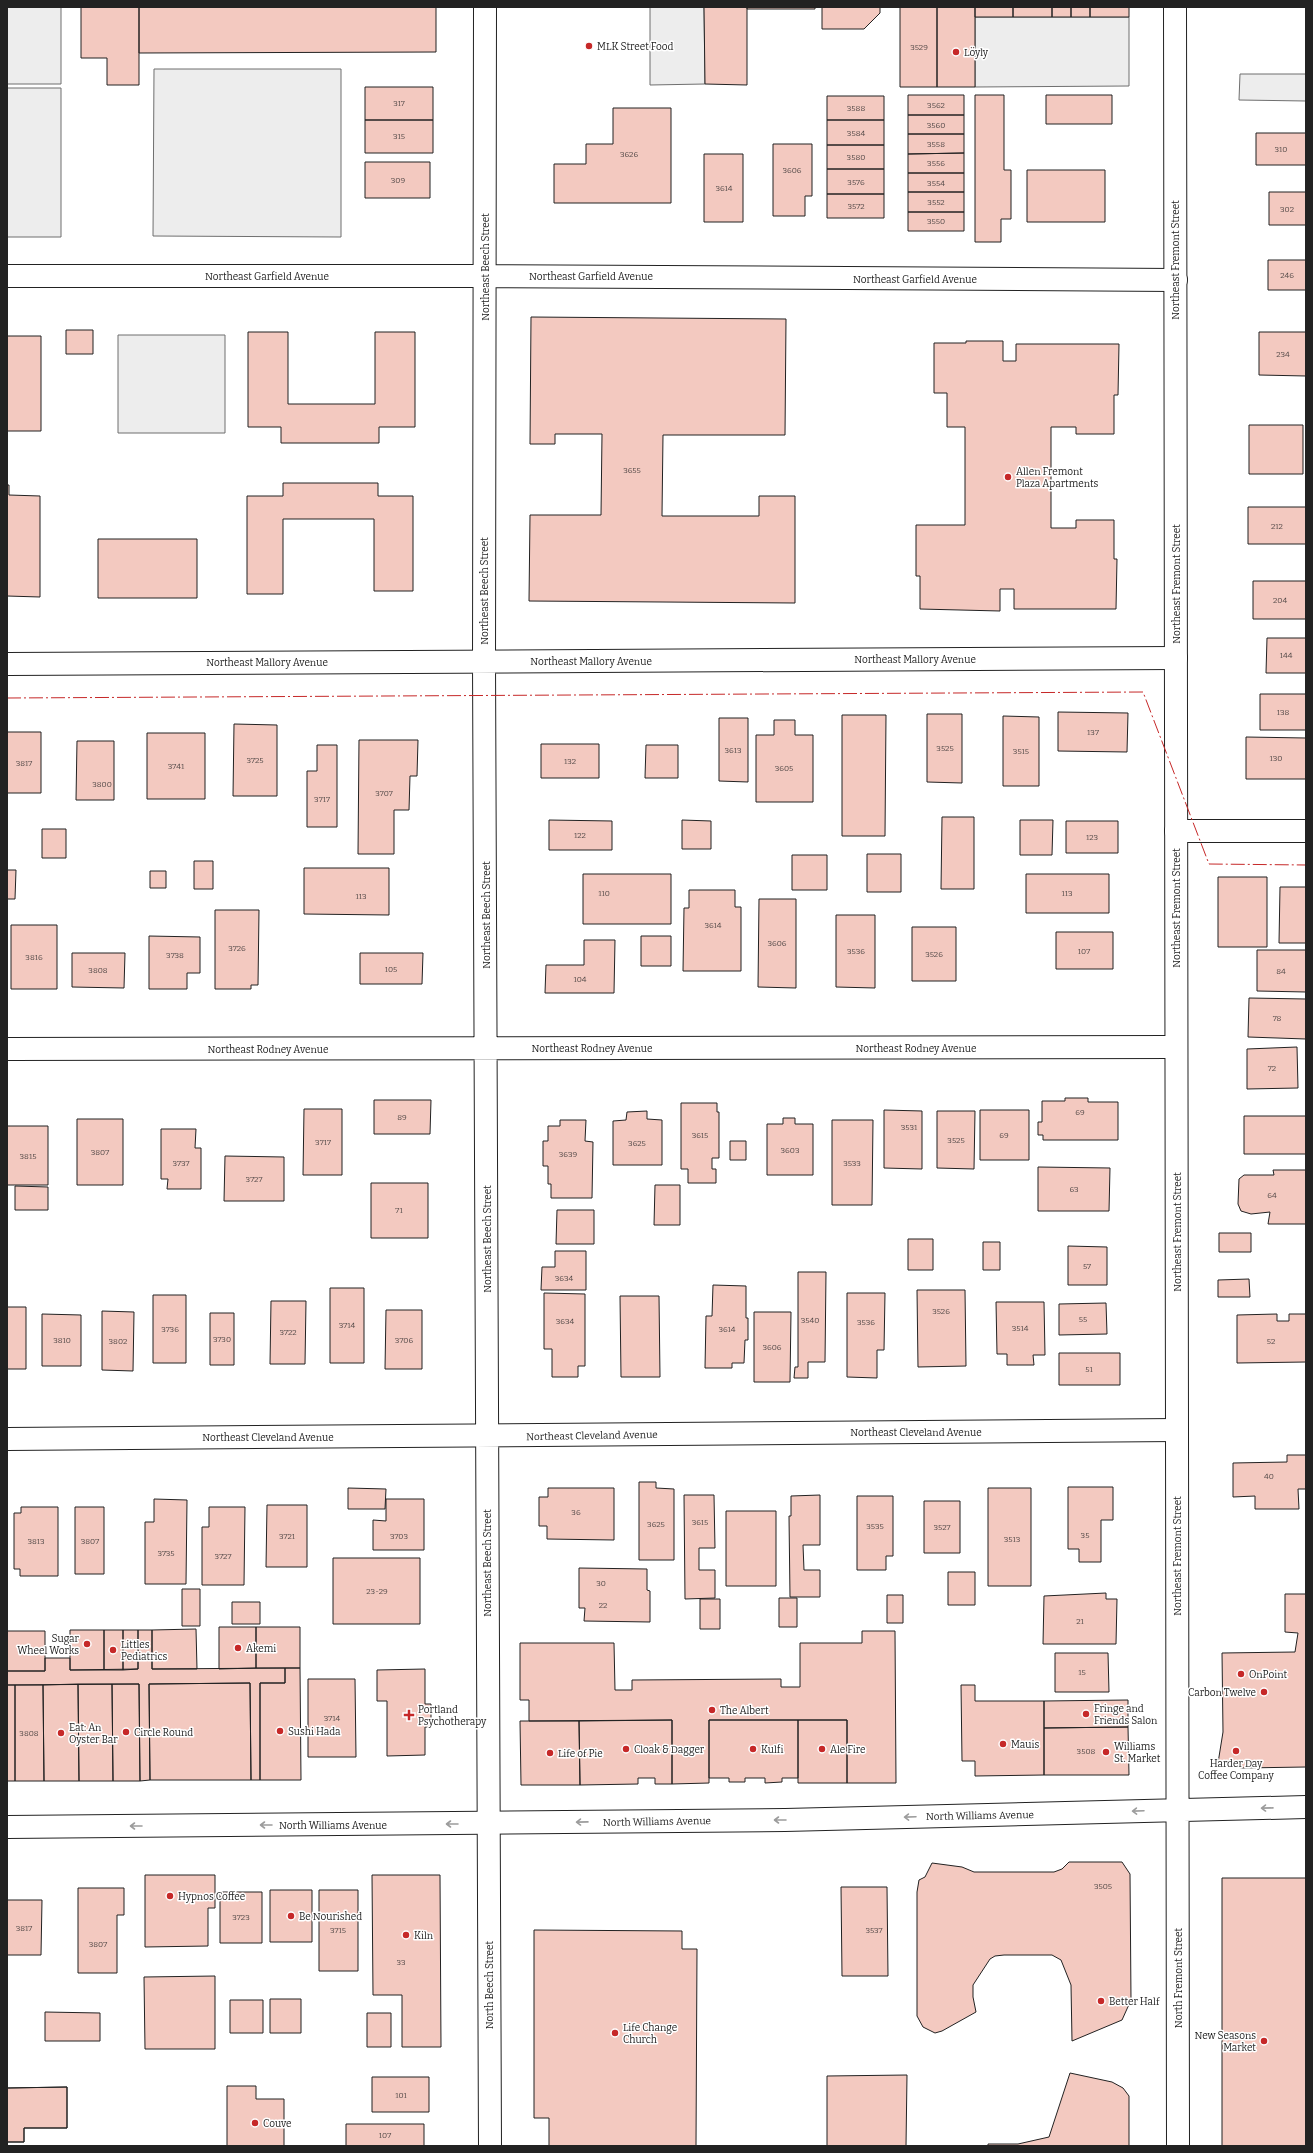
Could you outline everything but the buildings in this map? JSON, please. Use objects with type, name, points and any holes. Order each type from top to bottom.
[{"type":"street","name":"Northeast Beech Street","points":[[485,7],[484,662],[487,1049],[488,1824]]},
{"type":"street","name":"Northeast Fremont Street","points":[[1175,7],[1177,1809]]},
{"type":"street","name":"Northeast Garfield Avenue","points":[[7,276],[484,276],[1176,280]]},
{"type":"street","name":"Northeast Mallory Avenue","points":[[7,664],[1176,658]]},
{"type":"street","points":[[1176,831],[1306,831]]},
{"type":"street","name":"Northeast Rodney Avenue","points":[[7,1049],[1176,1047]]},
{"type":"street","name":"Northeast Cleveland Avenue","points":[[7,1440],[1177,1430]]},
{"type":"street","name":"North Williams Avenue","points":[[7,1827],[488,1824],[785,1820],[1177,1809],[1306,1808]]},
{"type":"street","name":"North Fremont Street","points":[[1177,1809],[1178,2146]]},
{"type":"street","name":"North Beech Street","points":[[488,1824],[490,2146]]},
{"type":"shaded area","points":[[7,7],[61,7],[61,84],[7,84]]},
{"type":"shaded area","points":[[650,7],[704,7],[705,84],[650,85]]},
{"type":"shaded area","points":[[975,17],[1129,17],[1129,86],[975,87]]},
{"type":"shaded area","points":[[154,69],[341,69],[341,237],[153,236]]},
{"type":"shaded area","points":[[1240,74],[1306,74],[1306,101],[1239,100]]},
{"type":"shaded area","points":[[7,88],[61,88],[61,237],[7,237]]},
{"type":"shaded area","points":[[118,335],[225,335],[225,433],[118,433]]},
{"type":"power","points":[[7,698],[1143,692],[1209,864],[1306,865]]},
{"type":"place","name":"MLK Street Food","points":[[589,46]]},
{"type":"place","name":"Löyly","points":[[956,52]]},
{"type":"place","name":"Allen Fremont Plaza Apartments","points":[[1008,477]]},
{"type":"place","name":"Sugar Wheel Works","points":[[87,1644]]},
{"type":"place","name":"Akemi","points":[[238,1648]]},
{"type":"place","name":"Littles Pediatrics","points":[[113,1650]]},
{"type":"place","name":"OnPoint","points":[[1241,1674]]},
{"type":"place","name":"Carbon Twelve","points":[[1264,1692]]},
{"type":"place","name":"The Albert","points":[[712,1710]]},
{"type":"place","name":"Fringe and Friends Salon","points":[[1086,1714]]},
{"type":"place","name":"Portland Psychotherapy","points":[[409,1715]]},
{"type":"place","name":"Sushi Hada","points":[[280,1731]]},
{"type":"place","name":"Circle Round","points":[[126,1732]]},
{"type":"place","name":"Eat: An Oyster Bar","points":[[61,1733]]},
{"type":"place","name":"Mauis","points":[[1003,1744]]},
{"type":"place","name":"Cloak & Dagger","points":[[626,1749]]},
{"type":"place","name":"Kulfi","points":[[753,1749]]},
{"type":"place","name":"Ale Fire","points":[[822,1749]]},
{"type":"place","name":"Harder Day Coffee Company","points":[[1236,1751]]},
{"type":"place","name":"Williams St. Market","points":[[1106,1752]]},
{"type":"place","name":"Life of Pie","points":[[550,1753]]},
{"type":"place","name":"Hypnos Coffee","points":[[170,1896]]},
{"type":"place","name":"Be Nourished","points":[[291,1916]]},
{"type":"place","name":"Kiln","points":[[406,1935]]},
{"type":"place","name":"Better Half","points":[[1101,2001]]},
{"type":"place","name":"Life Change Church","points":[[615,2033]]},
{"type":"place","name":"New Seasons Market","points":[[1264,2041]]},
{"type":"place","name":"Couve","points":[[255,2123]]}]
